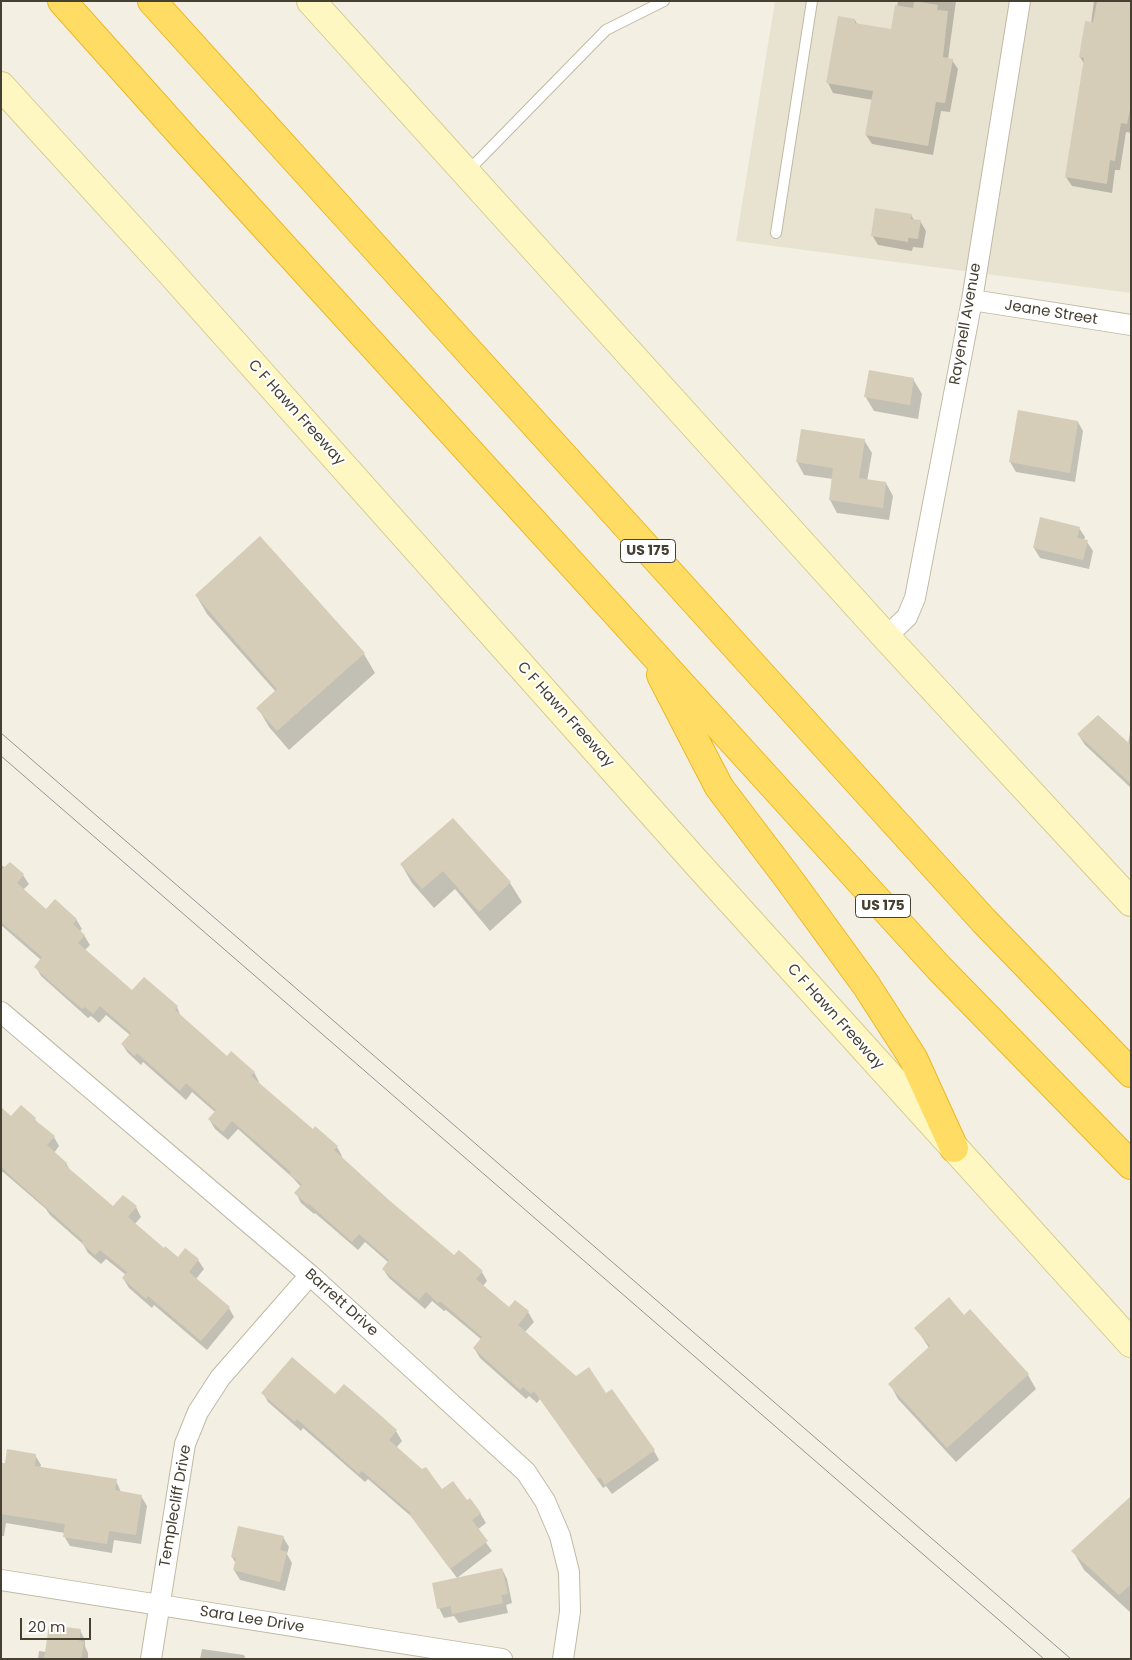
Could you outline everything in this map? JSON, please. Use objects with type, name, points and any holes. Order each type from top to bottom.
[{"type":"highway","name":"US 175","points":[[62,1],[201,157],[940,968],[1131,1165]]},
{"type":"highway","name":"US 175","points":[[152,1],[168,12],[978,914],[1131,1073]]},
{"type":"highway","points":[[643,640],[719,787],[866,985],[913,1058],[954,1148]]},
{"type":"main road","points":[[311,1],[886,636],[1131,902]]},
{"type":"main road","name":"C F Hawn Freeway","points":[[1,86],[171,272],[688,854],[1131,1343]]},
{"type":"street","name":"Rayenell Avenue","points":[[886,636],[906,617],[914,598],[972,300],[1020,1]]},
{"type":"street","name":"Jeane Street","points":[[972,300],[1131,325]]},
{"type":"street","name":"Barrett Drive","points":[[1,1012],[310,1275],[526,1472],[545,1501],[560,1536],[569,1572],[570,1612],[563,1659]]},
{"type":"street","name":"Templecliff Drive","points":[[151,1659],[186,1444],[198,1412],[220,1378],[310,1275]]},
{"type":"street","name":"Sara Lee Drive","points":[[1,1580],[502,1659]]},
{"type":"lane","points":[[467,172],[606,30],[664,1]]},
{"type":"lane","points":[[776,233],[812,1]]},
{"type":"shaded area","points":[[775,1],[1131,1],[1131,293],[736,241]]},
{"type":"building","points":[[914,1],[938,5],[937,10],[948,11],[943,57],[953,59],[945,103],[936,102],[928,146],[865,135],[873,91],[826,83],[838,16],[855,19],[855,23],[891,29],[895,5],[913,8]]},
{"type":"building","points":[[1097,1],[1131,1],[1131,105],[1127,124],[1121,123],[1115,161],[1110,160],[1107,184],[1065,177],[1084,58],[1079,57],[1085,21],[1093,22]]},
{"type":"building","points":[[875,208],[912,214],[911,219],[921,220],[918,239],[908,238],[908,242],[871,236]]},
{"type":"building","points":[[869,370],[914,378],[910,405],[864,397]]},
{"type":"building","points":[[1018,410],[1078,421],[1070,473],[1009,462]]},
{"type":"building","points":[[801,429],[865,439],[859,478],[886,482],[883,508],[829,500],[833,468],[796,462]]},
{"type":"building","points":[[1040,517],[1080,527],[1077,538],[1088,540],[1083,560],[1033,548]]},
{"type":"building","points":[[260,536],[365,653],[277,731],[256,708],[277,689],[195,595]]},
{"type":"building","points":[[1098,715],[1131,745],[1131,784],[1077,734]]},
{"type":"building","points":[[453,818],[511,882],[479,912],[443,871],[422,889],[400,864]]},
{"type":"building","points":[[10,862],[24,874],[17,883],[46,909],[55,899],[77,919],[73,924],[85,935],[78,943],[132,990],[144,977],[178,1006],[175,1010],[227,1056],[231,1051],[255,1072],[251,1076],[313,1129],[315,1126],[338,1146],[334,1150],[389,1200],[454,1255],[459,1250],[483,1271],[476,1279],[509,1307],[515,1300],[529,1311],[518,1325],[576,1376],[589,1367],[606,1393],[612,1389],[655,1450],[605,1485],[600,1477],[597,1479],[534,1391],[531,1394],[523,1387],[520,1390],[473,1348],[482,1337],[440,1301],[438,1303],[426,1292],[419,1300],[382,1269],[389,1260],[359,1234],[352,1242],[294,1193],[302,1184],[289,1174],[291,1172],[232,1121],[223,1132],[208,1119],[216,1110],[186,1083],[180,1091],[137,1053],[135,1056],[121,1044],[131,1033],[100,1006],[93,1014],[85,1007],[82,1009],[34,967],[42,957],[1,922],[1,870]]},
{"type":"building","points":[[21,1105],[36,1118],[35,1120],[55,1136],[47,1145],[67,1163],[65,1165],[113,1206],[123,1195],[137,1206],[128,1217],[164,1248],[165,1246],[178,1257],[185,1248],[199,1259],[189,1272],[230,1307],[201,1341],[148,1296],[146,1299],[122,1278],[127,1272],[100,1250],[95,1255],[81,1243],[83,1241],[1,1167],[1,1107],[11,1116]]},
{"type":"building","points":[[949,1297],[964,1315],[970,1309],[1029,1374],[947,1448],[888,1384],[930,1346],[914,1328]]},
{"type":"building","points":[[292,1357],[335,1394],[344,1384],[378,1413],[397,1430],[389,1440],[422,1469],[426,1467],[442,1489],[453,1481],[467,1500],[470,1498],[481,1513],[472,1520],[488,1541],[450,1569],[409,1514],[411,1513],[362,1471],[359,1474],[297,1419],[295,1422],[261,1393]]},
{"type":"building","points":[[7,1449],[36,1454],[35,1466],[117,1479],[115,1490],[142,1495],[136,1535],[109,1531],[107,1544],[63,1537],[65,1524],[1,1514],[1,1463],[5,1463]]},
{"type":"building","points":[[1131,1496],[1131,1584],[1119,1595],[1071,1551]]},
{"type":"building","points":[[238,1526],[284,1536],[280,1550],[287,1552],[280,1582],[233,1570],[236,1558],[231,1557]]},
{"type":"building","points":[[502,1568],[508,1594],[501,1595],[503,1603],[452,1614],[451,1606],[437,1609],[432,1583]]},
{"type":"building","points":[[49,1625],[81,1629],[79,1641],[84,1642],[81,1659],[44,1659]]},
{"type":"tram line","points":[[1,733],[1071,1659]]},
{"type":"tram line","points":[[1,756],[1044,1659]]}]
